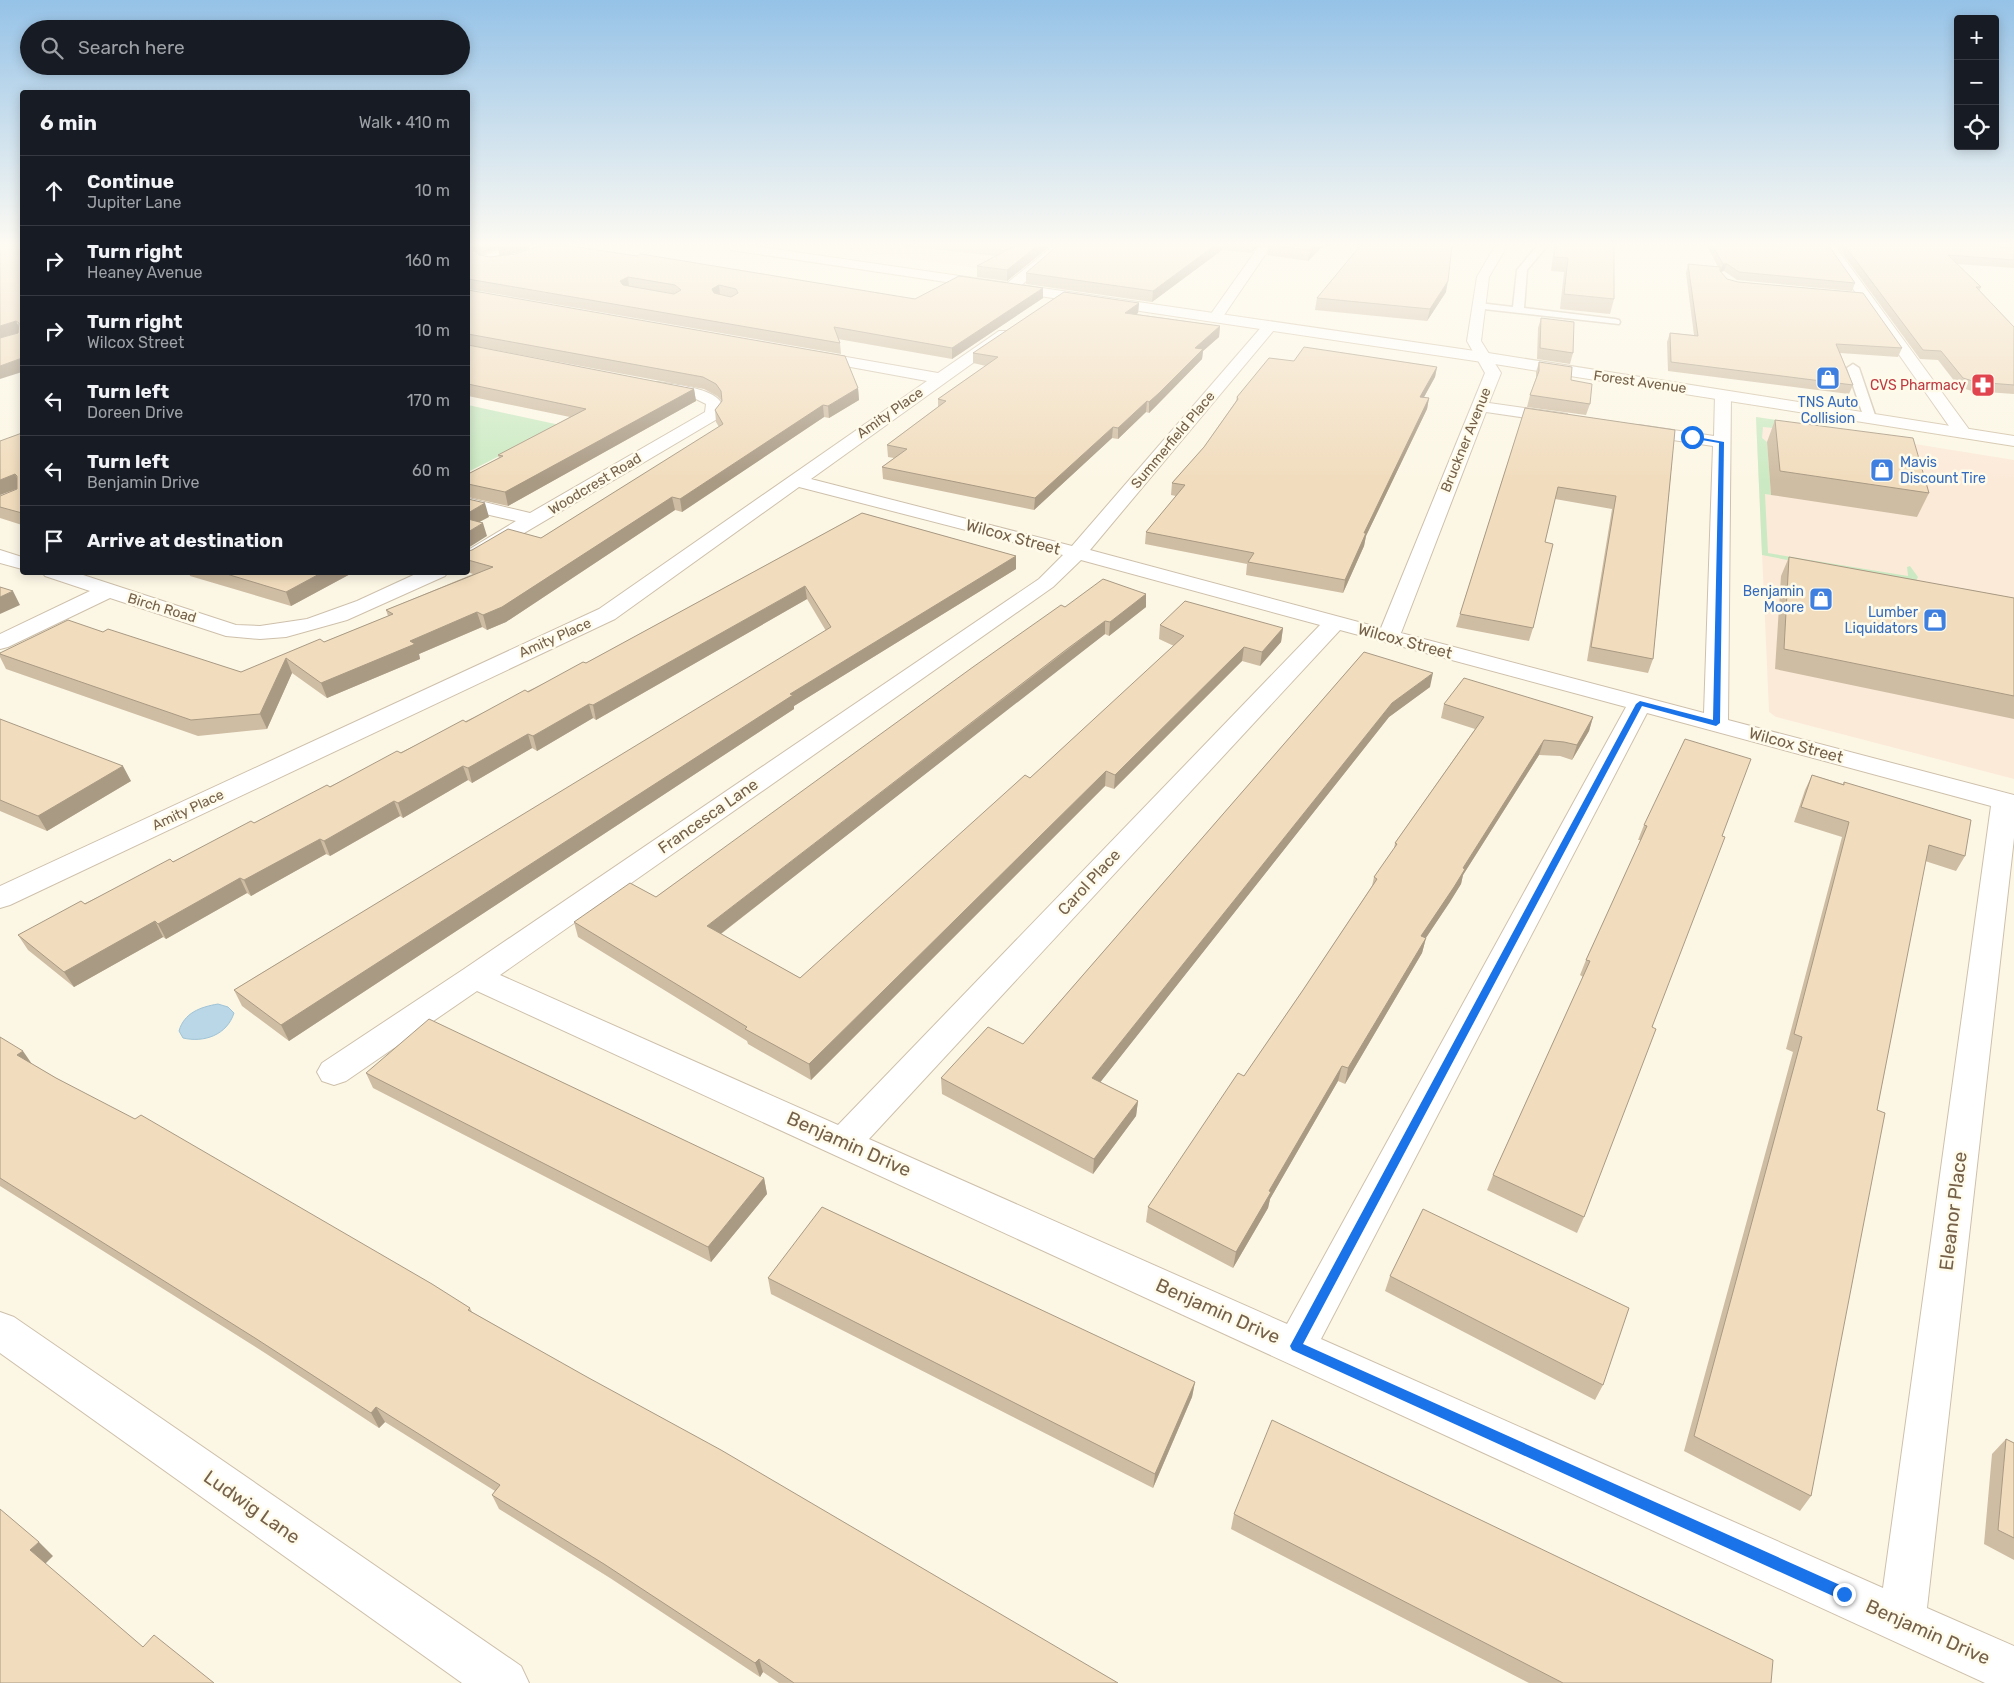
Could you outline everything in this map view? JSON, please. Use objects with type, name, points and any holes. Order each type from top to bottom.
[{"type":"street","name":"Amity Place","points":[[1,897],[608,614],[938,378],[1017,325]]},
{"type":"street","name":"Forest Avenue","points":[[1254,325],[1482,357],[2014,440]]},
{"type":"street","name":"Bruckner Avenue","points":[[1389,636],[1493,373],[1474,341],[1476,325]]},
{"type":"street","points":[[1885,325],[1962,432]]},
{"type":"street","name":"Summerfield Place","points":[[1076,553],[1269,327]]},
{"type":"street","points":[[802,354],[938,378]]},
{"type":"street","name":"Woodcrest Road","points":[[470,557],[713,414],[714,402],[698,394],[640,383]]},
{"type":"street","points":[[1716,723],[1723,394]]},
{"type":"street","points":[[1479,406],[1575,420]]},
{"type":"street","points":[[1624,427],[1722,442]]},
{"type":"street","name":"Wilcox Street","points":[[795,480],[1716,723],[2009,803]]},
{"type":"street","points":[[470,504],[534,520]]},
{"type":"street","name":"Francesca Lane","points":[[334,1072],[476,977],[1046,583],[1076,553]]},
{"type":"street","points":[[0,556],[20,562]]},
{"type":"street","name":"Birch Road","points":[[61,575],[234,630],[251,633],[274,633],[296,630],[319,623],[431,575]]},
{"type":"street","points":[[0,642],[108,591]]},
{"type":"street","name":"Carol Place","points":[[844,1142],[1334,622]]},
{"type":"street","points":[[1296,1346],[1640,704]]},
{"type":"street","name":"Eleanor Place","points":[[1902,1620],[2009,803]]},
{"type":"street","name":"Benjamin Drive","points":[[476,977],[2014,1671]]},
{"type":"street","name":"Ludwig Lane","points":[[0,1330],[504,1683]]},
{"type":"lane","points":[[1853,368],[1870,418]]},
{"type":"shaded area","points":[[1756,417],[2014,460],[2014,779],[1776,717],[1769,712]]},
{"type":"green space","points":[[470,405],[560,425],[470,471]]},
{"type":"green space","points":[[1756,417],[1784,421],[1783,429],[1763,427],[1762,438],[1767,442],[1771,495],[1765,494],[1768,553],[1908,576],[1907,567],[1910,566],[1918,577],[1916,581],[1904,583],[1762,555]]},
{"type":"water","points":[[218,1004],[228,1007],[234,1013],[226,1027],[214,1036],[207,1038],[183,1038],[179,1031],[189,1015],[199,1009]]},
{"type":"building","points":[[20,325],[20,359],[0,366],[0,338],[18,333]]},
{"type":"building","points":[[470,325],[665,325],[845,356],[858,388],[828,406],[823,405],[680,499],[672,497],[502,607],[483,615],[477,612],[410,641],[415,644],[321,683],[286,658],[260,714],[191,720],[0,654],[68,620],[103,632],[108,629],[241,672],[320,639],[324,642],[393,614],[386,610],[493,567],[470,561],[470,550],[508,529],[541,538],[723,424],[715,410],[722,401],[721,391],[716,384],[703,377],[470,334]]},
{"type":"building","points":[[733,325],[988,325],[952,348],[834,327],[840,343]]},
{"type":"building","points":[[1015,325],[1220,326],[1195,348],[1203,349],[1159,393],[1149,402],[1147,401],[1118,428],[1113,427],[1035,498],[882,467],[907,449],[887,445],[946,401],[938,399],[998,357],[973,353]]},
{"type":"building","points":[[1541,325],[1574,325],[1573,353],[1540,348]]},
{"type":"building","points":[[1696,325],[1885,325],[1902,348],[1836,344],[1853,385],[1671,362],[1670,333],[1698,336]]},
{"type":"building","points":[[1904,325],[2012,325],[2014,327],[2014,385],[1976,382],[1963,378],[1941,351],[1923,350]]},
{"type":"building","points":[[470,345],[694,389],[505,492],[470,484],[470,473],[503,456],[498,455],[586,409],[470,384]]},
{"type":"building","points":[[1304,347],[1437,367],[1420,397],[1429,398],[1364,533],[1366,533],[1345,580],[1248,562],[1254,553],[1146,532],[1185,485],[1172,483],[1204,447],[1238,399],[1237,397],[1269,358],[1294,361]]},
{"type":"building","points":[[1539,362],[1572,367],[1571,380],[1592,384],[1590,404],[1530,395],[1539,371]]},
{"type":"building","points":[[1525,408],[1675,430],[1653,659],[1591,647],[1616,496],[1558,487],[1545,542],[1553,544],[1533,628],[1460,614]]},
{"type":"building","points":[[1775,420],[1913,438],[1929,493],[1780,471]]},
{"type":"building","points":[[20,434],[20,512],[0,507],[0,496],[17,489],[17,476],[15,474],[0,480],[0,441]]},
{"type":"building","points":[[470,499],[485,503],[470,512]]},
{"type":"building","points":[[862,513],[1016,556],[790,694],[793,695],[281,1025],[234,990],[831,627],[805,586],[593,705],[589,704],[533,736],[528,734],[468,768],[463,766],[398,803],[394,801],[324,841],[320,839],[244,880],[240,878],[158,924],[155,921],[64,972],[18,935],[81,901],[85,904],[170,859],[173,862],[251,821],[254,823],[327,785],[330,787],[397,751],[401,753],[463,720],[466,722],[525,690],[528,692],[583,662],[586,663]]},
{"type":"building","points":[[470,520],[483,523],[470,531]]},
{"type":"building","points":[[1789,557],[2014,598],[2014,696],[1784,649]]},
{"type":"building","points":[[230,575],[317,575],[286,592]]},
{"type":"building","points":[[1103,579],[1146,594],[1110,622],[1105,621],[1067,649],[707,926],[800,978],[1025,775],[1030,778],[1184,636],[1160,625],[1185,601],[1283,628],[1262,652],[1244,647],[1115,775],[1106,771],[809,1064],[745,1029],[747,1027],[574,922],[630,883],[656,897],[973,667],[1061,605],[1065,607]]},
{"type":"building","points":[[0,587],[13,591],[0,597]]},
{"type":"building","points":[[1364,652],[1433,673],[1392,703],[1092,1078],[1138,1101],[1094,1159],[941,1078],[988,1027],[1023,1044]]},
{"type":"building","points":[[1464,678],[1593,717],[1577,745],[1544,740],[1463,868],[1465,869],[1454,887],[1421,936],[1426,938],[1348,1068],[1342,1066],[1269,1191],[1271,1192],[1236,1252],[1148,1207],[1238,1073],[1244,1076],[1303,990],[1377,879],[1374,877],[1397,844],[1395,843],[1484,717],[1444,704]]},
{"type":"building","points":[[0,719],[123,766],[38,816],[0,800]]},
{"type":"building","points":[[1685,739],[1751,759],[1722,836],[1725,837],[1652,1027],[1656,1029],[1584,1217],[1493,1175],[1590,961],[1586,960],[1647,826],[1644,825]]},
{"type":"building","points":[[1812,775],[1844,785],[1844,782],[1971,820],[1965,856],[1929,845],[1877,1110],[1885,1113],[1811,1496],[1694,1436],[1802,1037],[1794,1034],[1849,822],[1801,807]]},
{"type":"building","points":[[429,1019],[764,1178],[708,1247],[366,1073]]},
{"type":"building","points":[[0,1037],[23,1051],[17,1055],[56,1078],[135,1119],[141,1115],[432,1284],[470,1308],[468,1310],[721,1450],[1118,1683],[794,1683],[759,1659],[755,1663],[604,1564],[492,1495],[500,1485],[376,1407],[371,1413],[0,1178]]},
{"type":"building","points":[[822,1207],[1195,1382],[1155,1474],[768,1278]]},
{"type":"building","points":[[1423,1209],[1629,1308],[1603,1385],[1390,1276]]},
{"type":"building","points":[[1272,1420],[1773,1660],[1771,1683],[1563,1683],[1234,1514]]},
{"type":"building","points":[[2006,1439],[2014,1443],[2014,1538],[1998,1530]]},
{"type":"building","points":[[0,1509],[39,1542],[30,1550],[143,1647],[154,1635],[214,1683],[0,1683]]},
{"type":"place","name":"TNS Auto Collision","points":[[1828,378]]},
{"type":"place","name":"CVS Pharmacy","points":[[1983,385]]},
{"type":"place","name":"Mavis Discount Tire","points":[[1882,470]]},
{"type":"place","name":"Benjamin Moore","points":[[1821,599]]},
{"type":"place","name":"Lumber Liquidators","points":[[1935,620]]},
{"type":"route","points":[[1692,437],[1722,442],[1716,723],[1640,704],[1296,1346],[1844,1594]]}]
